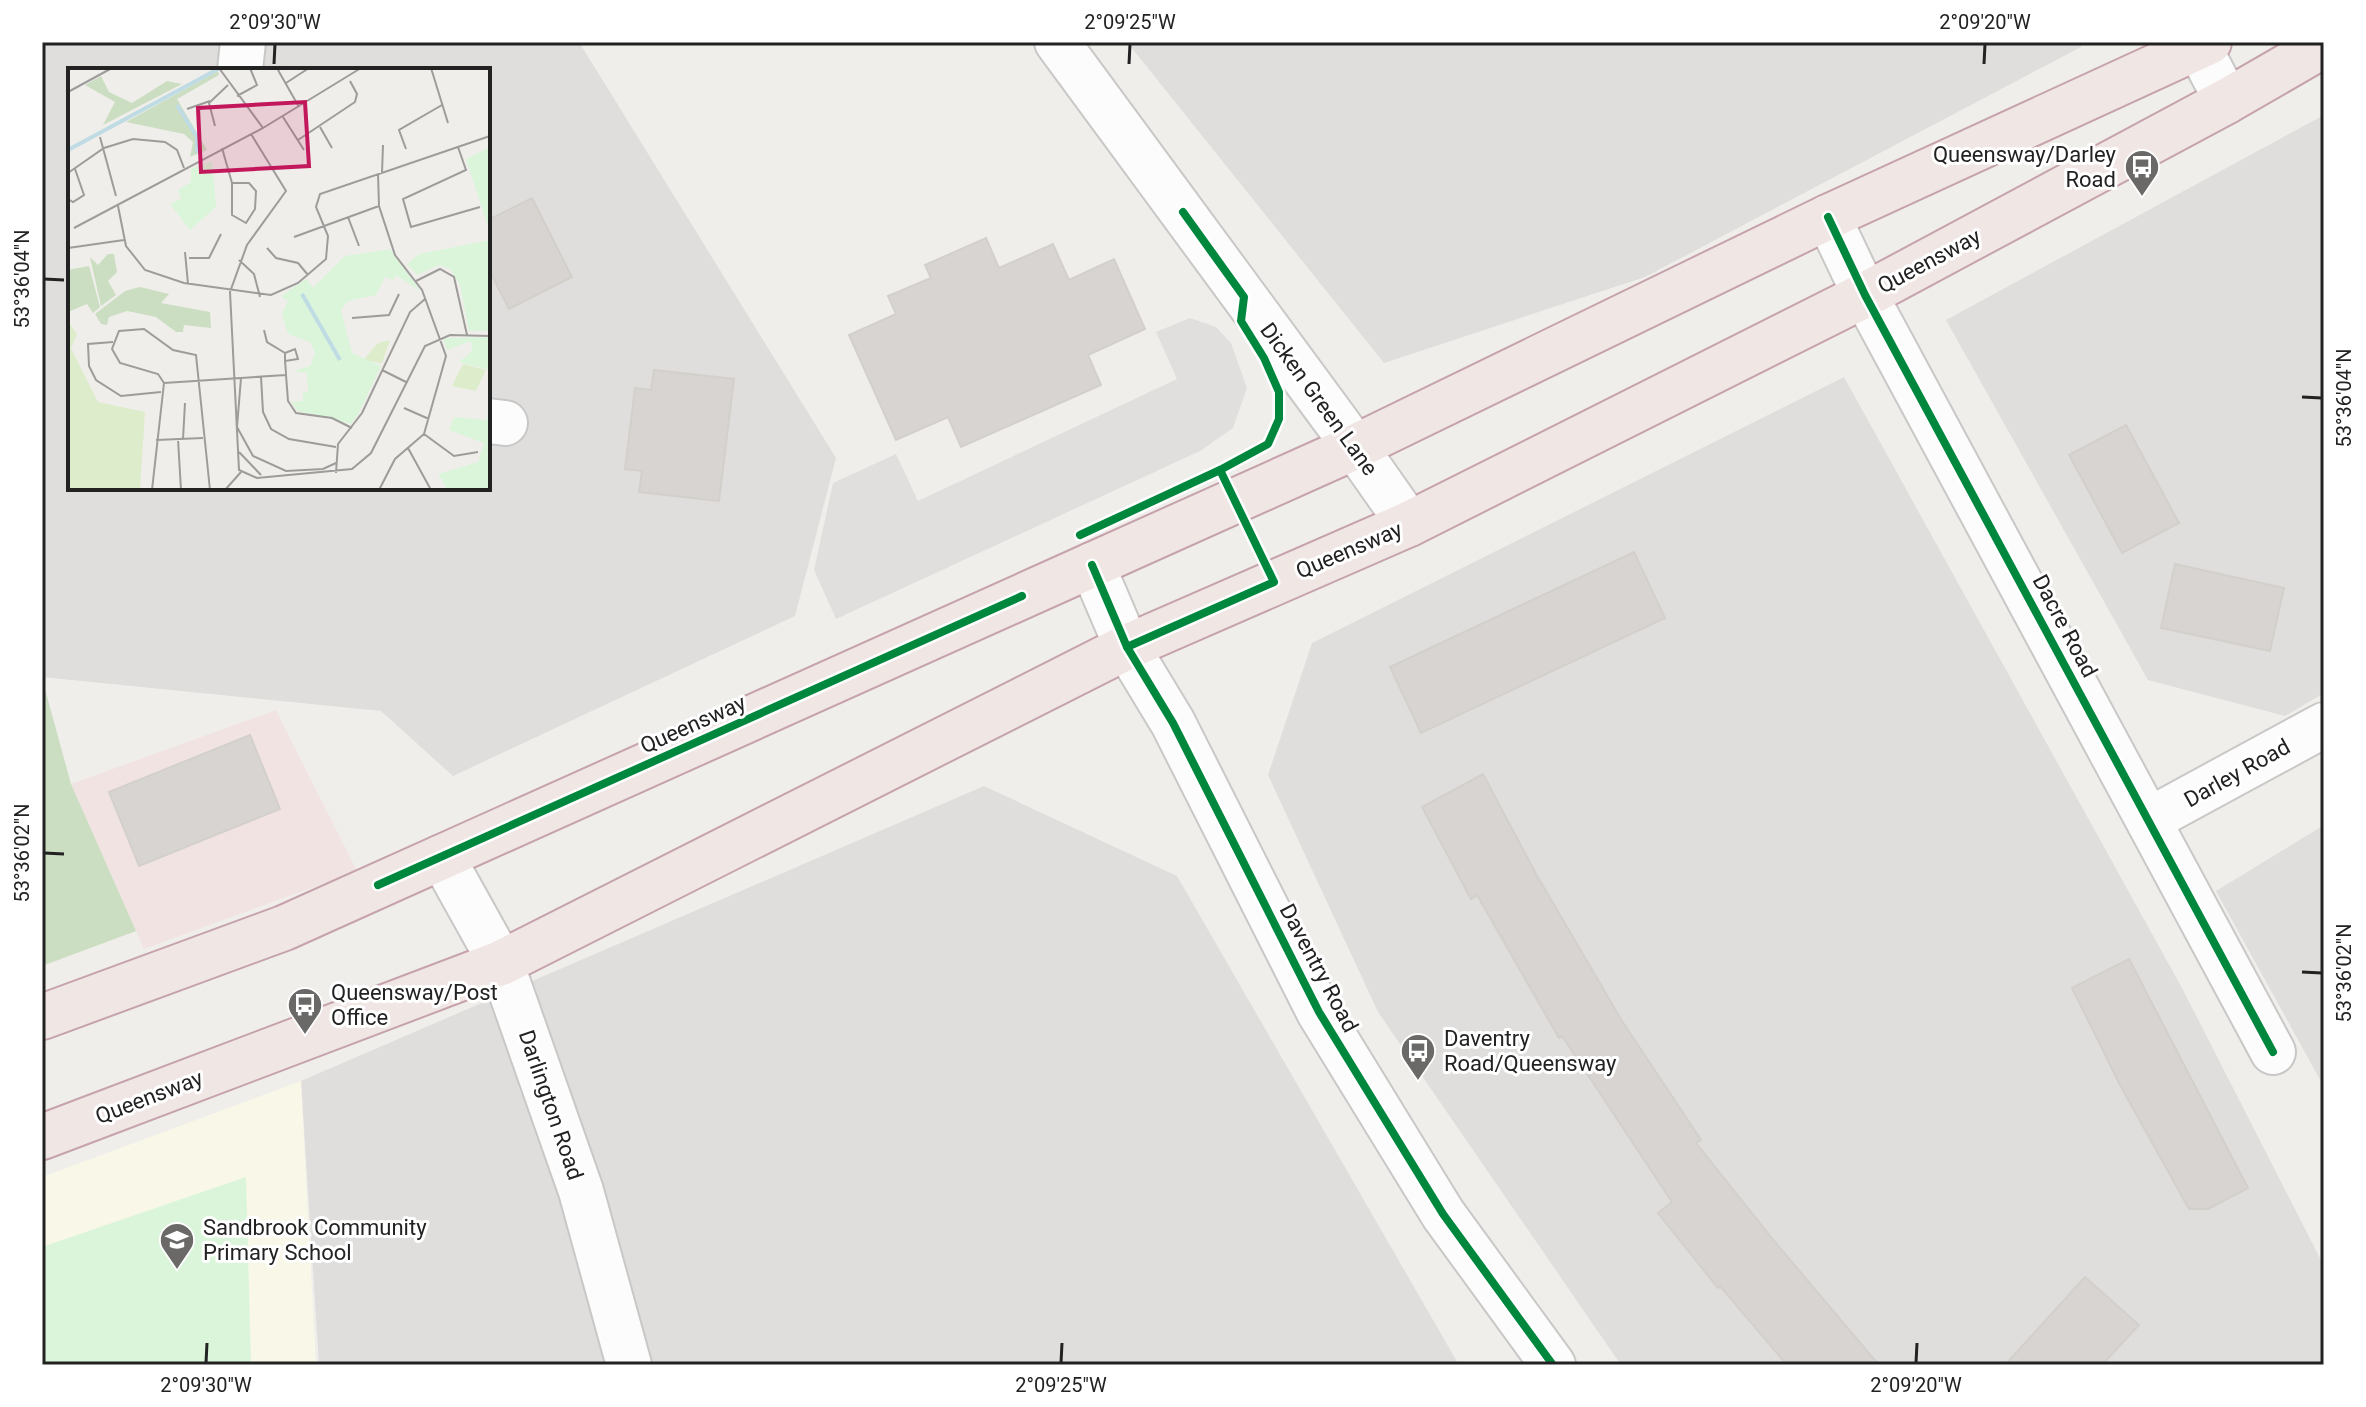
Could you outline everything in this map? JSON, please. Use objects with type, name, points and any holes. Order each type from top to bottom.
[{"type":"highway","name":"Queensway","points":[[42,1017],[284,928],[1355,447],[1828,217],[2201,44]]},
{"type":"highway","name":"Queensway","points":[[42,1137],[501,963],[1127,647],[1409,524],[1865,295],[2227,101],[2324,45]]},
{"type":"street","points":[[240,68],[243,42]]},
{"type":"street","name":"Dicken Green Lane","points":[[1057,42],[1409,524]]},
{"type":"street","points":[[2201,44],[2227,101]]},
{"type":"street","name":"Dacre Road","points":[[1828,217],[1865,295],[2273,1052]]},
{"type":"street","name":"Daventry Road","points":[[1092,565],[1127,647],[1173,723],[1319,1012],[1443,1214],[1553,1365]]},
{"type":"street","name":"Darley Road","points":[[2149,820],[2324,725]]},
{"type":"street","name":"Darlington Road","points":[[442,857],[501,963],[581,1191],[629,1365]]},
{"type":"shaded area","points":[[42,42],[579,42],[836,458],[795,616],[453,776],[381,711],[42,677]]},
{"type":"shaded area","points":[[1127,42],[2082,42],[2081,47],[1645,277],[1384,363]]},
{"type":"shaded area","points":[[2324,115],[2324,693],[2285,716],[2148,680],[1946,320]]},
{"type":"shaded area","points":[[1190,318],[1216,327],[1231,343],[1247,388],[1233,428],[1200,451],[836,619],[814,570],[833,483],[896,454],[918,501],[1177,379],[1156,332]]},
{"type":"shaded area","points":[[1844,377],[2182,988],[2324,1266],[2324,1361],[2319,1365],[1621,1365],[1378,1012],[1268,775],[1312,643]]},
{"type":"shaded area","points":[[276,710],[357,871],[144,949],[71,784]]},
{"type":"shaded area","points":[[984,786],[1177,876],[1459,1365],[319,1365],[301,1081]]},
{"type":"shaded area","points":[[2324,825],[2324,1087],[2216,891]]},
{"type":"shaded area","name":"Sandbrook Community Primary School","points":[[301,1081],[316,1365],[42,1365],[42,1177]]},
{"type":"green space","points":[[42,678],[71,784],[136,931],[42,966]]},
{"type":"green space","points":[[246,1177],[251,1365],[42,1365],[42,1247]]},
{"type":"building","points":[[532,198],[572,277],[509,309],[490,272],[490,219]]},
{"type":"building","points":[[986,238],[999,268],[1053,244],[1069,280],[1114,259],[1145,329],[1088,355],[1101,385],[961,447],[948,417],[896,440],[849,335],[896,314],[888,296],[931,278],[925,265]]},
{"type":"building","points":[[654,370],[734,379],[719,501],[639,492],[642,471],[625,469],[635,388],[651,390]]},
{"type":"building","points":[[2126,425],[2179,523],[2122,553],[2069,455]]},
{"type":"building","points":[[1634,552],[1665,618],[1421,733],[1390,667]]},
{"type":"building","points":[[2175,564],[2284,588],[2270,651],[2161,628]]},
{"type":"building","points":[[250,735],[280,809],[139,866],[109,792]]},
{"type":"building","points":[[1483,774],[1536,874],[1622,1021],[1701,1140],[1696,1143],[1879,1365],[1787,1365],[1720,1286],[1718,1288],[1658,1213],[1672,1202],[1562,1036],[1559,1038],[1477,895],[1471,899],[1422,807]]},
{"type":"building","points":[[2129,959],[2248,1188],[2208,1209],[2189,1209],[2120,1085],[2072,988]]},
{"type":"building","points":[[2085,1277],[2139,1325],[2102,1365],[2005,1365]]},
{"type":"cycle path","points":[[1080,535],[1220,470],[1268,444],[1279,419],[1279,392],[1264,358],[1241,321],[1244,297],[1183,212]]},
{"type":"cycle path","points":[[1828,217],[1865,295],[2273,1052]]},
{"type":"cycle path","points":[[1127,647],[1274,582],[1220,470]]},
{"type":"cycle path","points":[[1092,565],[1127,647],[1173,723],[1319,1012],[1443,1214],[1553,1365]]},
{"type":"cycle path","points":[[378,885],[1022,596]]},
{"type":"place","name":"Queensway/Darley Road","points":[[2142,198]]},
{"type":"place","name":"Queensway/Post Office","points":[[305,1036]]},
{"type":"place","name":"Daventry Road/Queensway","points":[[1418,1082]]},
{"type":"place","name":"Sandbrook Community Primary School","points":[[177,1271]]}]
